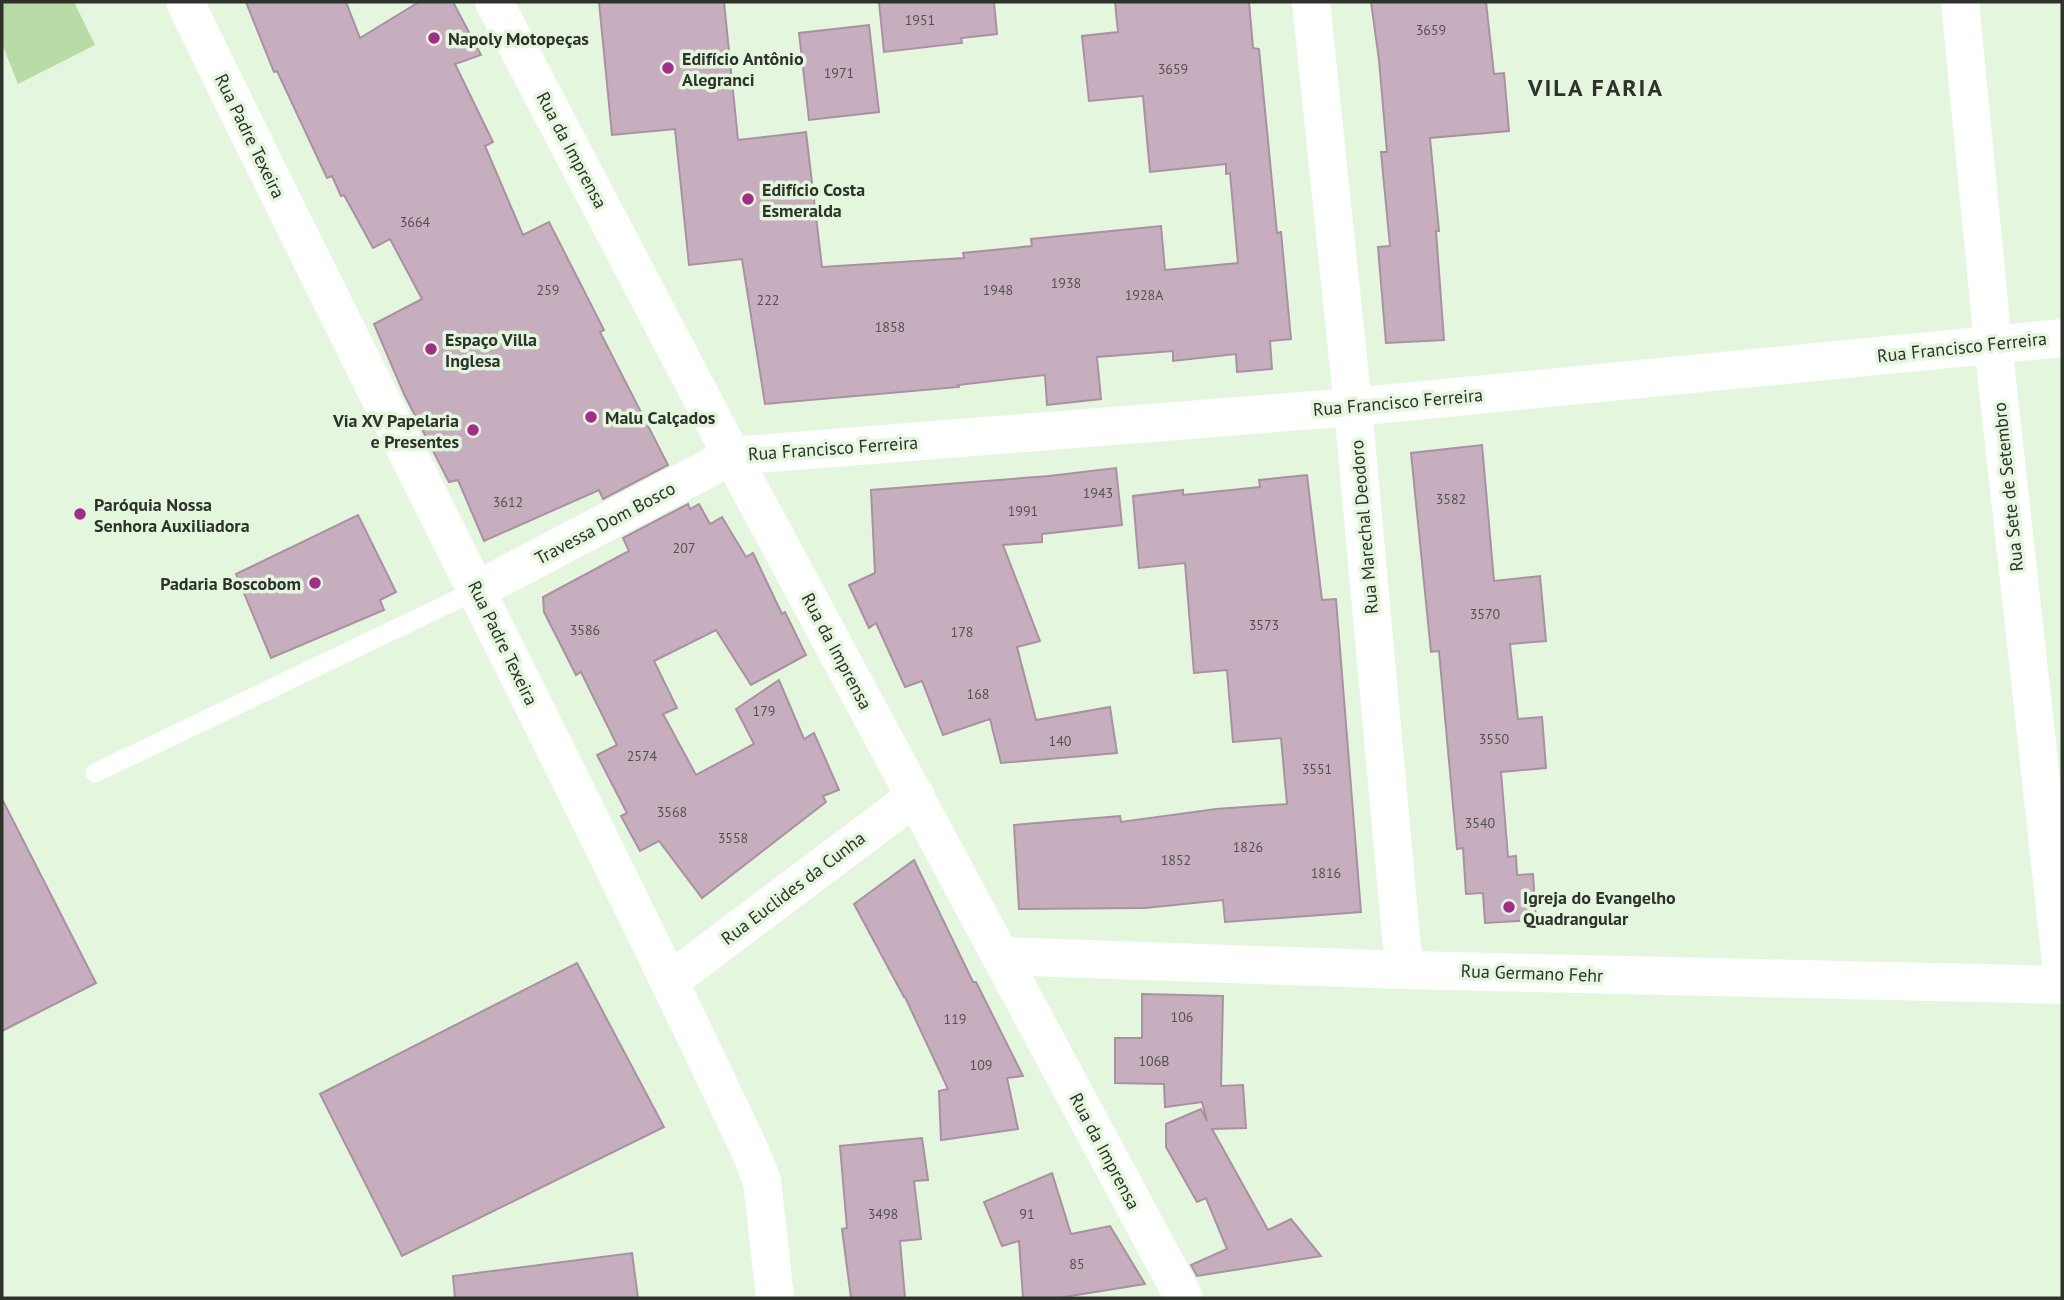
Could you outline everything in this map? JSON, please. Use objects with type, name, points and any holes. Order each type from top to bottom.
[{"type":"street","name":"Rua Padre Texeira","points":[[185,2],[279,197],[670,981],[762,1181],[775,1298]]},
{"type":"street","name":"Rua da Imprensa","points":[[494,2],[732,456],[1184,1298]]},
{"type":"street","name":"Rua Marechal Deodoro","points":[[1311,2],[1353,407],[1404,970]]},
{"type":"street","name":"Rua Sete de Setembro","points":[[1960,2],[1993,344],[2062,971]]},
{"type":"street","name":"Rua Francisco Ferreira","points":[[732,456],[1353,407],[2062,338]]},
{"type":"street","name":"Travessa Dom Bosco","points":[[477,590],[732,456]]},
{"type":"street","name":"Rua Euclides da Cunha","points":[[670,981],[916,796]]},
{"type":"street","name":"Rua Germano Fehr","points":[[1001,956],[1404,970],[2062,985]]},
{"type":"lane","points":[[95,773],[477,590]]},
{"type":"green space","points":[[2,2],[74,2],[95,45],[18,84],[2,44]]},
{"type":"building","points":[[246,2],[346,2],[360,38],[419,2],[453,2],[481,55],[455,64],[493,142],[485,146],[523,235],[549,222],[604,330],[600,332],[668,465],[603,499],[599,490],[484,541],[458,480],[449,482],[404,394],[374,324],[422,299],[390,239],[373,248],[332,176],[327,178],[277,71],[274,72]]},
{"type":"building","points":[[599,2],[724,2],[738,140],[806,132],[822,267],[964,258],[963,253],[1032,246],[1031,239],[1161,226],[1165,270],[1238,263],[1230,173],[1226,174],[1226,164],[1150,172],[1143,96],[1089,101],[1082,36],[1118,32],[1115,2],[1249,2],[1253,48],[1259,49],[1277,233],[1281,232],[1291,339],[1270,341],[1272,369],[1237,372],[1236,354],[1173,361],[1173,351],[1097,357],[1101,399],[1047,405],[1045,375],[958,385],[959,387],[765,404],[742,259],[689,265],[675,129],[612,135]]},
{"type":"building","points":[[879,2],[994,2],[997,34],[961,38],[962,43],[884,52]]},
{"type":"building","points":[[1371,2],[1486,2],[1494,74],[1504,73],[1509,131],[1430,138],[1439,231],[1436,231],[1444,340],[1386,343],[1378,247],[1390,246],[1381,152],[1387,152]]},
{"type":"building","points":[[869,25],[879,112],[809,120],[799,33]]},
{"type":"building","points":[[1482,445],[1494,581],[1540,576],[1546,641],[1510,644],[1518,719],[1542,717],[1546,768],[1501,772],[1508,857],[1516,856],[1517,875],[1533,874],[1536,920],[1485,923],[1483,893],[1466,894],[1463,848],[1457,849],[1439,651],[1431,652],[1411,453]]},
{"type":"building","points":[[1116,468],[1122,525],[1042,534],[1042,542],[1003,545],[1040,641],[1017,647],[1036,720],[1110,707],[1117,753],[1001,763],[990,719],[943,735],[922,681],[905,687],[876,623],[869,628],[849,585],[875,573],[871,490]]},
{"type":"building","points":[[1307,475],[1322,600],[1336,599],[1361,912],[1225,922],[1223,900],[1145,908],[1019,909],[1014,825],[1120,816],[1121,822],[1216,809],[1287,804],[1281,738],[1233,742],[1227,670],[1194,673],[1185,563],[1139,568],[1133,496],[1183,490],[1183,495],[1260,487],[1259,480]]},
{"type":"building","points":[[688,504],[690,509],[699,504],[710,524],[722,517],[746,557],[753,553],[782,614],[785,612],[806,655],[751,685],[716,630],[654,661],[677,708],[663,714],[696,775],[754,744],[736,709],[779,680],[804,739],[814,733],[839,790],[823,796],[826,802],[702,898],[659,841],[640,851],[621,816],[627,813],[597,755],[617,745],[581,672],[576,675],[544,612],[543,597],[629,551],[623,538]]},
{"type":"building","name":"Padaria Boscobom","points":[[358,515],[396,592],[380,600],[384,610],[271,658],[236,574]]},
{"type":"building","points":[[2,799],[96,983],[2,1031]]},
{"type":"building","points":[[914,860],[973,982],[976,982],[1023,1076],[1007,1078],[1018,1129],[941,1140],[939,1091],[948,1089],[905,997],[854,904]]},
{"type":"building","points":[[577,963],[664,1127],[402,1256],[320,1094]]},
{"type":"building","points":[[1142,994],[1223,996],[1221,1086],[1243,1085],[1246,1128],[1212,1129],[1268,1230],[1291,1219],[1321,1256],[1197,1276],[1191,1265],[1227,1249],[1206,1198],[1197,1202],[1166,1147],[1166,1124],[1201,1109],[1207,1121],[1202,1102],[1165,1107],[1164,1084],[1115,1083],[1115,1038],[1142,1038]]},
{"type":"building","points":[[922,1138],[928,1180],[914,1181],[921,1239],[900,1241],[905,1298],[851,1298],[842,1229],[847,1228],[840,1146]]},
{"type":"building","points":[[1052,1173],[1071,1234],[1110,1226],[1145,1284],[1058,1298],[1023,1298],[1019,1241],[1002,1246],[984,1202]]},
{"type":"building","points":[[632,1253],[638,1298],[455,1298],[453,1276]]},
{"type":"place","name":"Napoly Motopeças","points":[[434,38]]},
{"type":"place","name":"Edifício Antônio Alegranci","points":[[668,68]]},
{"type":"place","name":"Edifício Costa Esmeralda","points":[[748,199]]},
{"type":"place","name":"Espaço Villa Inglesa","points":[[431,349]]},
{"type":"place","name":"Malu Calçados","points":[[591,417]]},
{"type":"place","name":"Via XV Papelaria e Presentes","points":[[473,430]]},
{"type":"place","name":"Paróquia Nossa Senhora Auxiliadora","points":[[80,514]]},
{"type":"place","name":"Padaria Boscobom","points":[[315,583]]},
{"type":"place","name":"Igreja do Evangelho Quadrangular","points":[[1509,907]]},
{"type":"district","name":"VILA FARIA","points":[[1596,87]]}]
